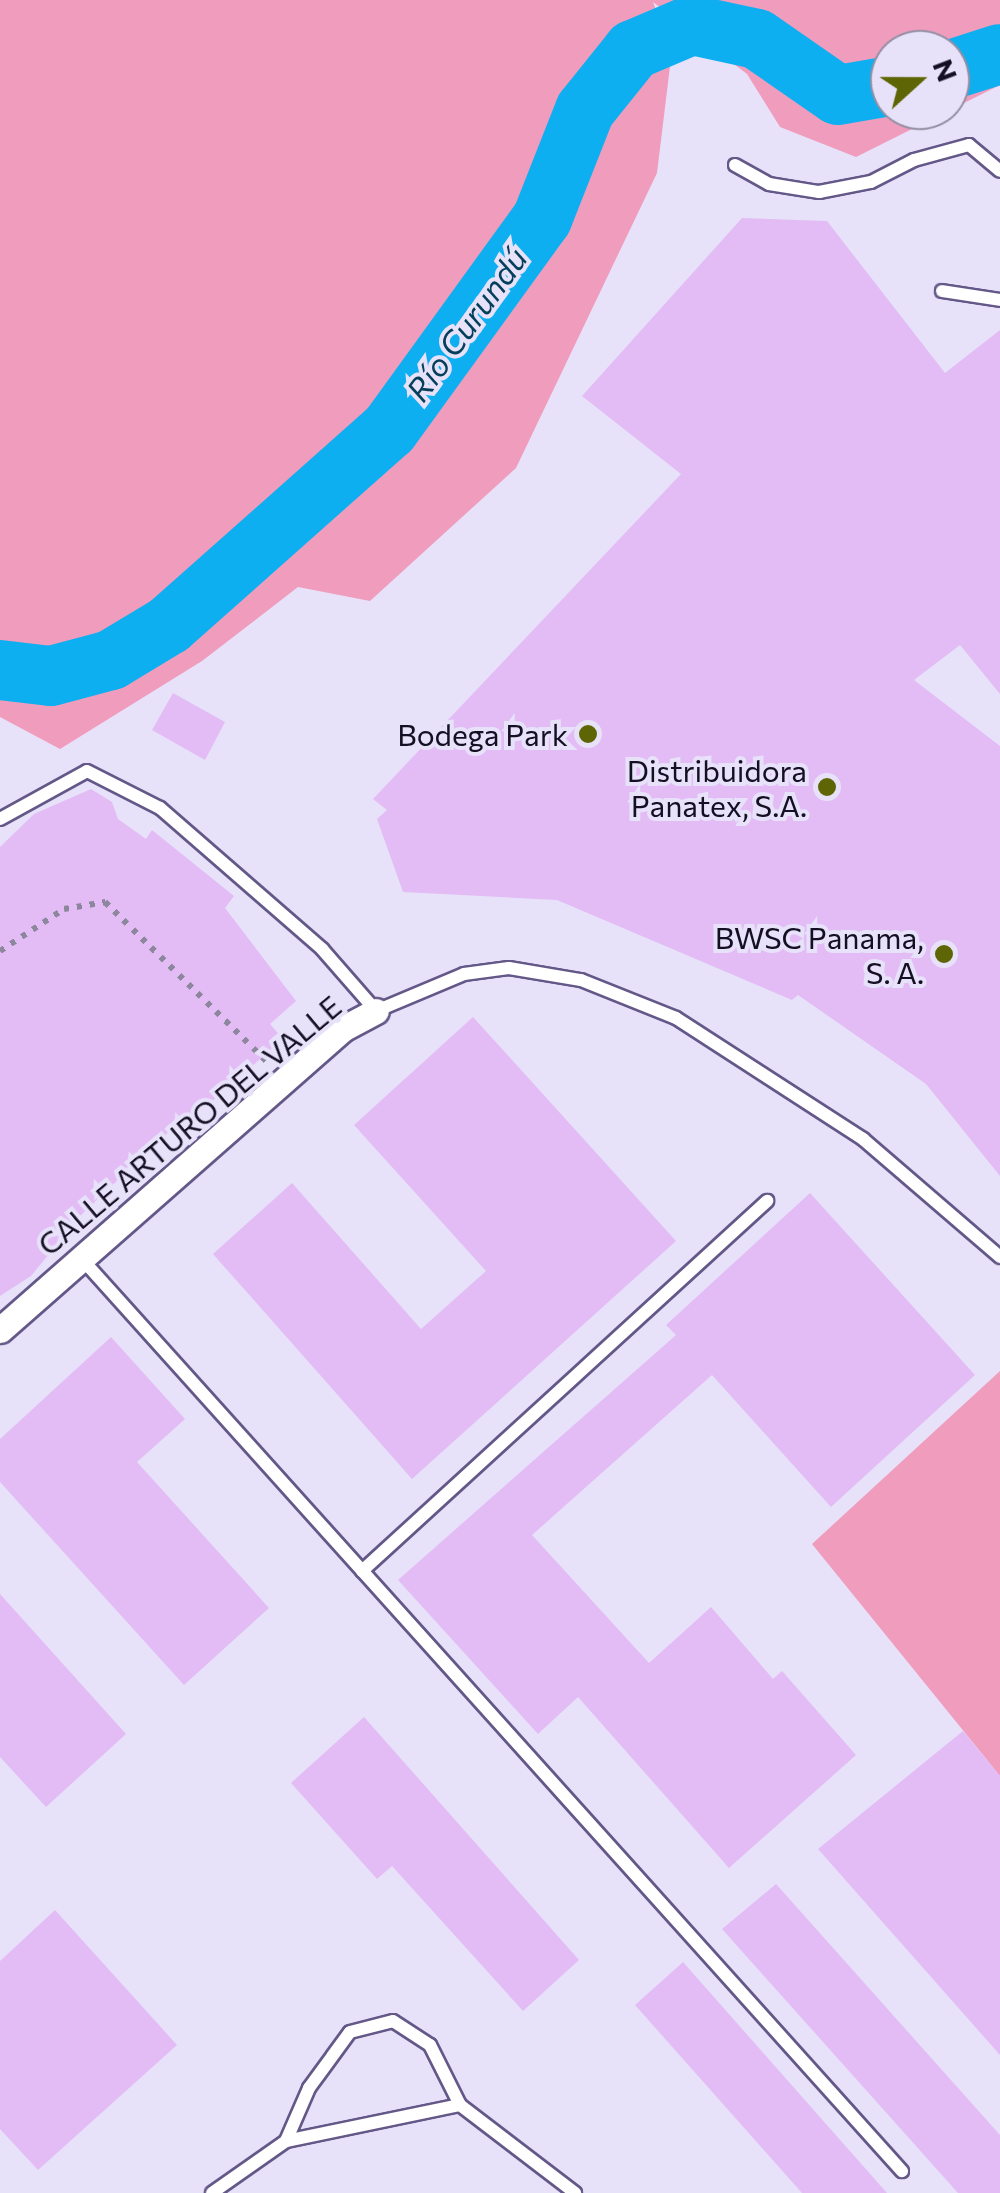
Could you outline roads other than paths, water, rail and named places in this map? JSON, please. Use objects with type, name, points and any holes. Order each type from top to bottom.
[{"type":"street","name":"CALLE ARTURO DEL VALLE","points":[[0,1330],[344,1028],[376,1012]]},
{"type":"lane","points":[[734,165],[769,184],[819,192],[871,182],[914,160],[969,145],[1000,171]]},
{"type":"lane","points":[[942,291],[1000,300]]},
{"type":"lane","points":[[0,818],[87,771],[160,808],[322,949],[376,1012]]},
{"type":"lane","name":"CALLE ARTURO DEL VALLE","points":[[376,1012],[464,974],[508,968],[581,980],[676,1018],[863,1139],[1000,1257]]},
{"type":"lane","points":[[362,1571],[767,1201]]},
{"type":"lane","points":[[81,1258],[902,2170]]},
{"type":"lane","points":[[286,2141],[309,2088],[350,2032],[393,2021],[430,2045],[460,2106],[574,2193]]},
{"type":"lane","points":[[212,2193],[286,2141],[460,2106]]},
{"type":"waterway","name":"Río Curundú","points":[[0,670],[51,676],[111,660],[169,625],[389,430],[542,219],[585,110],[633,50],[692,25],[757,39],[838,95],[870,89]]},
{"type":"waterway","name":"Río Curundú","points":[[970,64],[1000,54]]},
{"type":"place","name":"Bodega Park","points":[[588,734]]},
{"type":"place","name":"Distribuidora Panatex, S.A.","points":[[827,787]]},
{"type":"place","name":"BWSC Panama, S. A.","points":[[944,954]]}]
